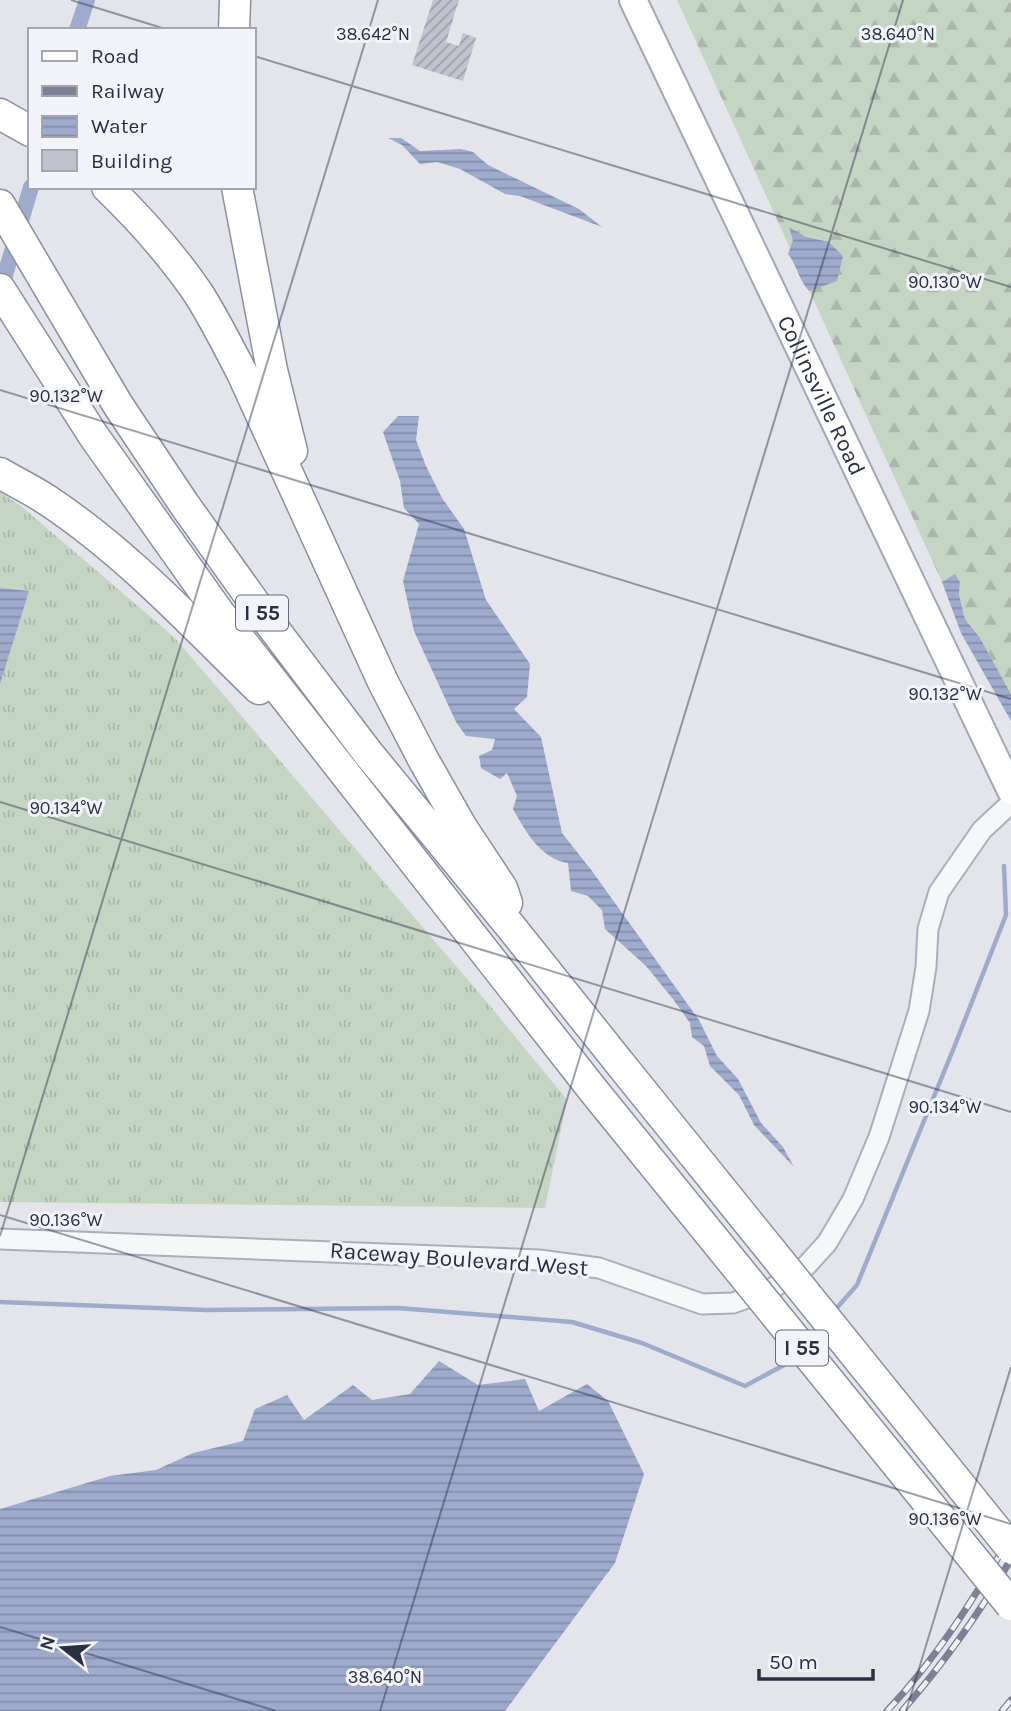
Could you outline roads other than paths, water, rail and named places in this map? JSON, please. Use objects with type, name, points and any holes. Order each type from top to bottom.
[{"type":"highway","points":[[234,28],[235,0]]},
{"type":"highway","points":[[0,114],[28,130]]},
{"type":"highway","points":[[109,189],[137,216],[198,293],[242,373],[377,669],[461,826],[502,888],[511,927]]},
{"type":"highway","points":[[237,189],[272,370],[308,519]]},
{"type":"highway","name":"I 55","points":[[0,205],[118,405],[184,505],[368,753],[1011,1548]]},
{"type":"highway","name":"I 55","points":[[0,289],[93,435],[220,614],[593,1090],[1011,1605]]},
{"type":"highway","points":[[0,473],[46,499],[94,535],[155,586],[273,703],[308,726]]},
{"type":"main road","name":"Collinsville Road","points":[[633,0],[1011,791]]},
{"type":"street","name":"Raceway Boulevard West","points":[[0,1239],[539,1260],[598,1268],[702,1304],[733,1303],[770,1290],[806,1266],[827,1243],[853,1199],[879,1137],[919,1011],[926,967],[928,929],[939,892],[982,830],[1011,803]]},
{"type":"water","points":[[388,138],[401,138],[420,151],[461,149],[473,152],[488,165],[579,209],[602,227],[520,196],[505,194],[460,169],[437,162],[420,164],[402,145]]},
{"type":"water","points":[[789,227],[806,237],[829,242],[843,256],[837,281],[809,291],[788,254],[793,240]]},
{"type":"water","points":[[398,416],[419,416],[416,440],[426,466],[442,498],[464,529],[486,600],[530,664],[527,697],[514,709],[541,737],[562,833],[699,1020],[717,1056],[738,1079],[761,1123],[783,1147],[794,1167],[754,1125],[739,1095],[710,1066],[704,1046],[692,1037],[690,1023],[673,999],[646,966],[605,929],[602,910],[588,896],[571,891],[568,863],[550,856],[529,835],[513,809],[517,796],[507,773],[500,779],[481,768],[479,756],[492,750],[495,739],[466,736],[456,722],[414,631],[403,581],[419,524],[404,508],[400,481],[383,432]]},
{"type":"water","points":[[955,574],[960,582],[959,595],[965,619],[980,638],[1011,694],[1011,721],[961,633],[942,582]]},
{"type":"water","points":[[0,588],[29,591],[0,684]]},
{"type":"water","points":[[439,1361],[478,1385],[525,1379],[539,1411],[587,1384],[608,1401],[644,1474],[615,1563],[505,1711],[0,1711],[0,1509],[110,1476],[156,1470],[193,1453],[243,1441],[255,1409],[287,1395],[304,1420],[353,1385],[372,1400],[410,1394]]},
{"type":"waterway","points":[[78,28],[87,0]]},
{"type":"waterway","points":[[0,292],[30,189]]},
{"type":"waterway","points":[[834,1311],[857,1285],[1006,915],[1004,866]]},
{"type":"waterway","points":[[0,1302],[207,1310],[398,1308],[572,1322],[642,1343],[745,1386],[784,1365],[795,1353]]},
{"type":"railway","points":[[887,1711],[938,1649],[969,1605],[1011,1536]]},
{"type":"railway","points":[[902,1711],[960,1638],[1011,1559]]},
{"type":"railway","points":[[1002,1711],[1011,1700]]}]
